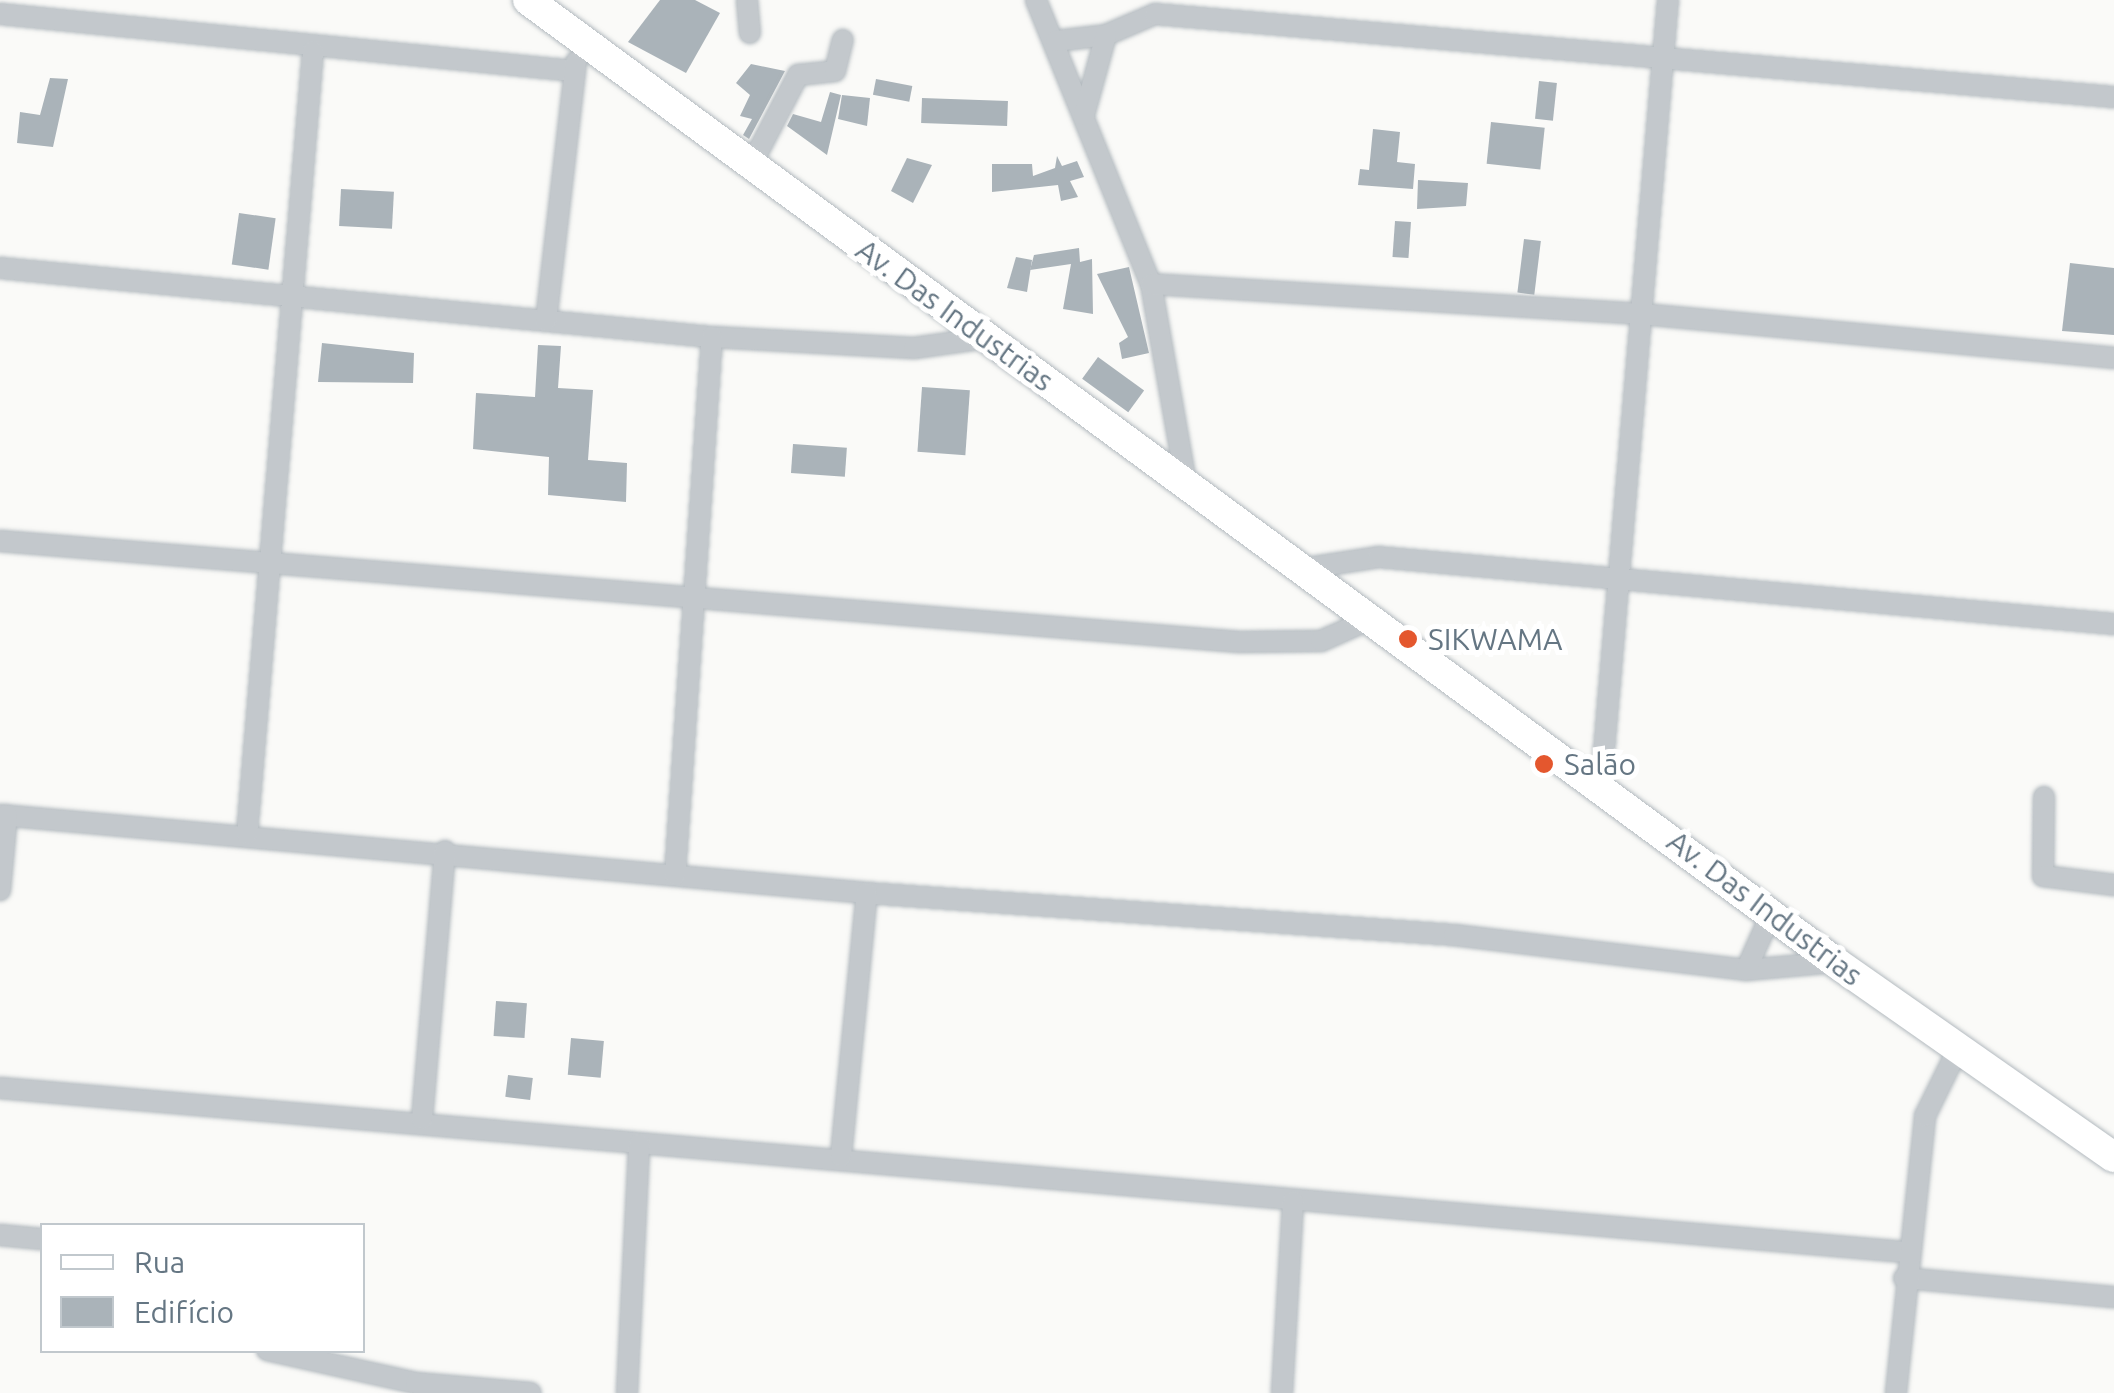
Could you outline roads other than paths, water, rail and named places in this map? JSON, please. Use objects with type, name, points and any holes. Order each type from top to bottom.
[{"type":"main road","name":"Av. Das Industrias","points":[[528,0],[984,338],[1308,568],[1834,962],[1960,1045],[2114,1158]]},
{"type":"street","points":[[746,0],[750,32]]},
{"type":"street","points":[[1036,0],[1056,41],[1151,284],[1186,483]]},
{"type":"street","points":[[1601,786],[1668,0]]},
{"type":"street","points":[[0,14],[313,51],[574,71]]},
{"type":"street","points":[[1056,41],[1106,35],[1155,14],[2114,97]]},
{"type":"street","points":[[1084,116],[1106,35]]},
{"type":"street","points":[[546,321],[574,71],[581,40]]},
{"type":"street","points":[[750,167],[798,75],[836,71],[843,40]]},
{"type":"street","points":[[247,834],[313,51]]},
{"type":"street","points":[[0,268],[292,302],[712,337],[914,348],[984,338]]},
{"type":"street","points":[[1151,284],[1641,314],[2114,358]]},
{"type":"street","points":[[675,876],[698,598],[712,337]]},
{"type":"street","points":[[0,541],[1240,642],[1320,641],[1379,622]]},
{"type":"street","points":[[1308,568],[1378,558],[2114,624]]},
{"type":"street","points":[[2044,797],[2043,876],[2114,885]]},
{"type":"street","points":[[0,890],[4,815],[445,851],[867,893],[1454,935],[1746,970],[1834,962]]},
{"type":"street","points":[[422,1120],[445,851]]},
{"type":"street","points":[[841,1156],[867,893]]},
{"type":"street","points":[[1746,970],[1772,912]]},
{"type":"street","points":[[1896,1393],[1905,1252],[1930,1093],[1960,1045]]},
{"type":"street","points":[[0,1088],[422,1120],[639,1144],[841,1156],[1292,1200],[1905,1252]]},
{"type":"street","points":[[628,1393],[639,1144]]},
{"type":"street","points":[[1282,1393],[1292,1200]]},
{"type":"street","points":[[0,1235],[40,1239]]},
{"type":"street","points":[[1904,1278],[2114,1297]]},
{"type":"street","points":[[278,1353],[417,1388],[531,1393]]},
{"type":"place","name":"SIKWAMA","points":[[1408,639]]},
{"type":"place","name":"Salão","points":[[1544,764]]}]
